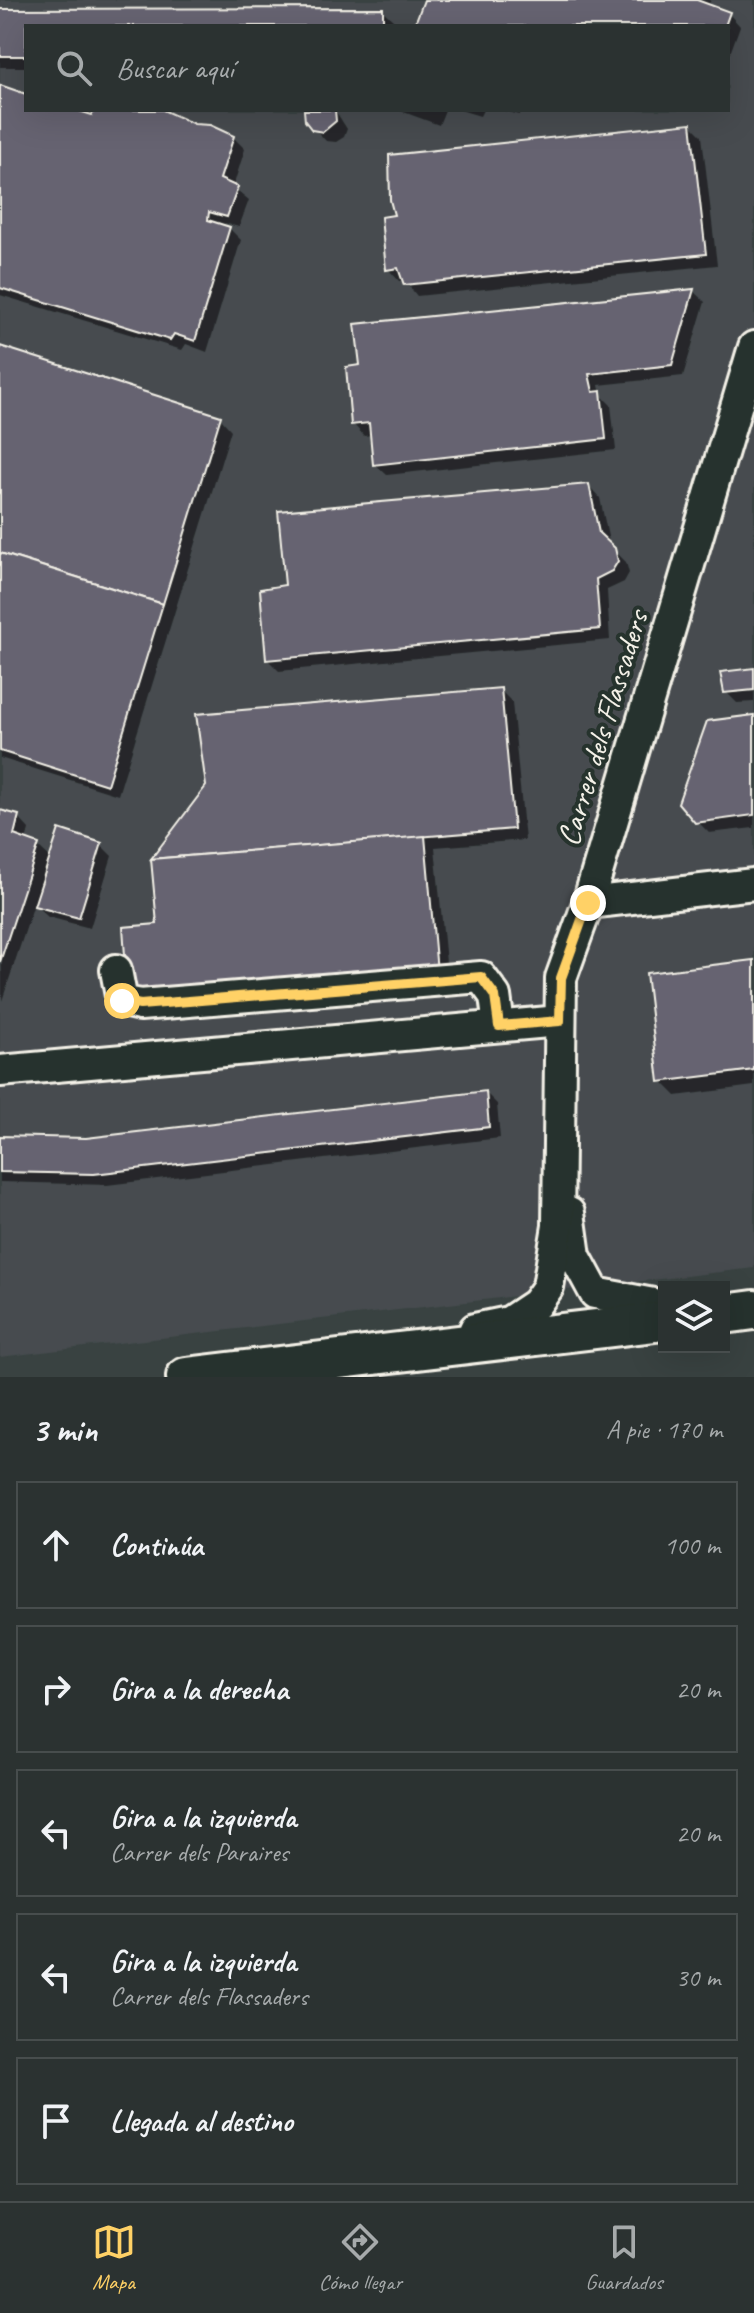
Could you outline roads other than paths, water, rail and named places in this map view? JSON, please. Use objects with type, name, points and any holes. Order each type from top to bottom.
[{"type":"main road","points":[[730,1311],[754,1310]]},
{"type":"main road","points":[[186,1377],[658,1322]]},
{"type":"street","name":"Carrer dels Flassaders","points":[[360,1356],[509,1322],[536,1304],[548,1287],[558,1226],[561,978],[588,903],[754,347]]},
{"type":"street","points":[[588,903],[754,884]]},
{"type":"street","points":[[116,970],[122,1001],[140,1005],[481,977],[495,996],[499,1026]]},
{"type":"street","points":[[0,1071],[560,1021]]},
{"type":"street","name":"Carrer dels Flassaders","points":[[558,1136],[575,1256],[595,1293],[658,1305]]}]
